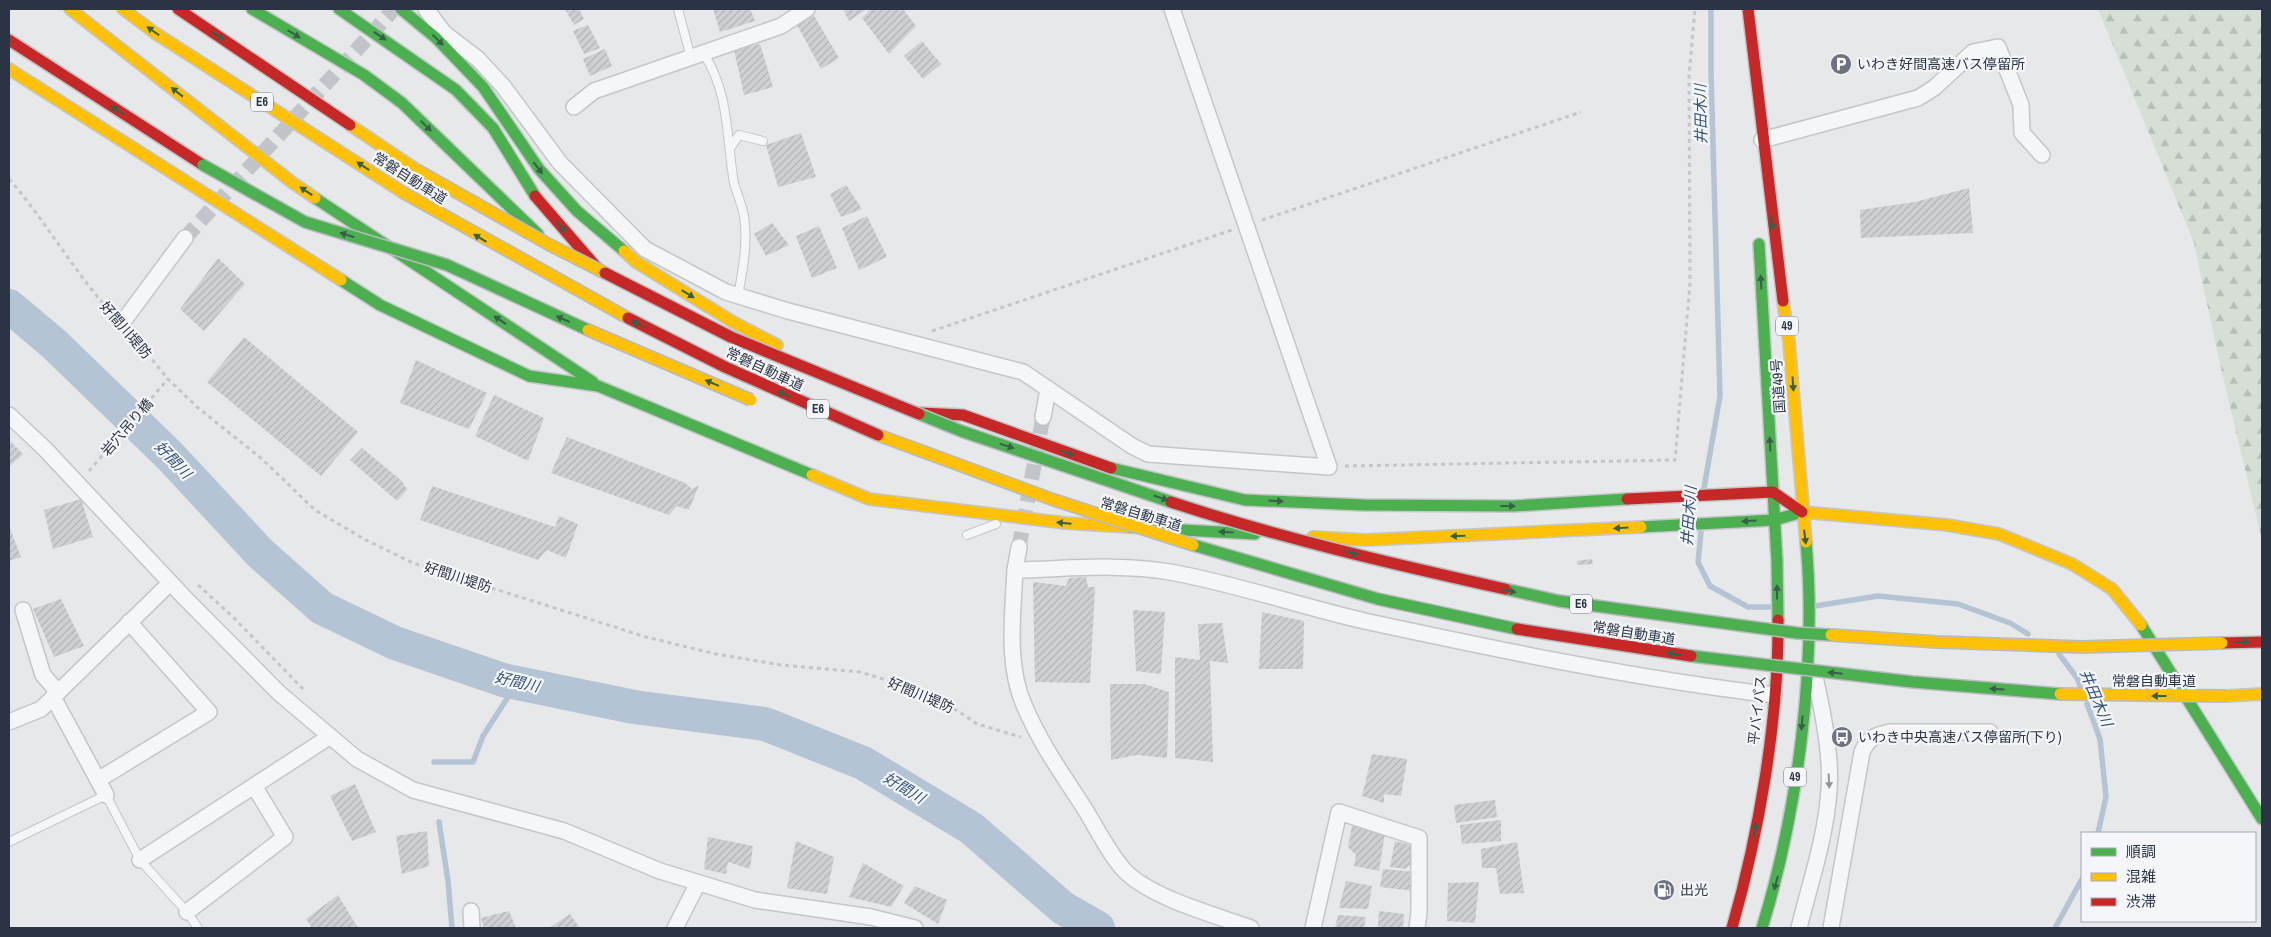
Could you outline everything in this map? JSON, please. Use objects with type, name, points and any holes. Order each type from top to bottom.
[{"type":"main road","points":[[70,9],[293,183],[598,386],[869,499],[1065,523],[1366,540],[1775,520],[1802,512],[1947,525],[1999,534],[2072,564],[2112,589],[2148,634],[2262,819]]},
{"type":"main road","name":"常磐自動車道","points":[[122,9],[155,33],[404,193],[561,284],[725,367],[819,410],[974,473],[1065,506],[1175,540],[1395,603],[1556,636],[1714,660],[1937,684],[2086,695],[2226,696],[2262,694]]},
{"type":"main road","name":"常磐自動車道","points":[[178,9],[417,170],[488,212],[634,290],[731,337],[961,431],[1217,517],[1387,563],[1559,601],[1797,633],[1937,642],[2082,647],[2262,642]]},
{"type":"main road","points":[[252,9],[364,75],[402,103],[575,270],[615,288],[716,341],[782,371]]},
{"type":"main road","points":[[339,9],[456,90],[493,128],[540,204],[615,288]]},
{"type":"main road","points":[[401,9],[436,38],[483,87],[539,169],[577,211],[636,262],[733,322],[868,392]]},
{"type":"main road","name":"国道49号","points":[[1748,9],[1762,140],[1790,342],[1802,512]]},
{"type":"main road","points":[[9,40],[203,165],[305,222],[447,265],[558,317],[765,404]]},
{"type":"main road","points":[[9,69],[380,305],[529,376],[598,386]]},
{"type":"main road","name":"国道49号","points":[[1760,208],[1762,140]]},
{"type":"main road","name":"国道49号","points":[[1760,237],[1773,492]]},
{"type":"main road","points":[[854,400],[882,411],[963,415],[1100,465],[1246,500],[1364,505],[1514,506],[1773,492],[1802,512]]},
{"type":"main road","points":[[822,423],[974,473]]},
{"type":"main road","name":"平バイパス","points":[[1732,928],[1747,876],[1764,781],[1778,656],[1777,561],[1773,492]]},
{"type":"main road","name":"49","points":[[1762,928],[1776,882],[1792,801],[1801,735],[1808,647],[1808,561],[1802,512]]},
{"type":"street","points":[[426,9],[444,32],[478,59],[503,86],[560,163],[645,250],[726,292],[788,311],[1023,372],[1132,446],[1148,454],[1329,467],[1172,9]]},
{"type":"street","points":[[574,107],[594,92],[781,26],[806,9]]},
{"type":"street","points":[[1762,140],[1918,98],[1934,88],[1973,52],[1998,47],[2021,105],[2022,133],[2042,155]]},
{"type":"street","points":[[122,323],[185,238]]},
{"type":"street","points":[[1043,417],[1048,389]]},
{"type":"street","points":[[9,415],[45,450],[170,583],[279,692],[329,737],[358,759],[413,790],[564,831],[660,871],[698,883],[755,900],[871,917],[915,928]]},
{"type":"street","points":[[1019,547],[1015,570],[1012,634],[1015,669],[1023,703],[1043,743],[1126,872],[1145,885],[1183,904],[1251,928]]},
{"type":"street","points":[[1015,570],[1115,567],[1168,572],[1251,590],[1356,619],[1511,653],[1596,670],[1774,695]]},
{"type":"street","points":[[9,722],[41,709],[170,583]]},
{"type":"street","points":[[23,610],[43,675],[106,795]]},
{"type":"street","points":[[98,780],[208,712],[130,622]]},
{"type":"street","points":[[1800,928],[1824,829],[1830,788],[1824,728],[1808,647]]},
{"type":"street","points":[[1831,928],[1862,752],[1867,741],[1876,735],[1890,732],[1990,732]]},
{"type":"street","points":[[140,860],[329,737]]},
{"type":"street","points":[[187,912],[284,837],[254,786]]},
{"type":"street","points":[[1313,928],[1339,812],[1419,838],[1419,912],[1417,928]]},
{"type":"street","points":[[675,928],[698,883]]},
{"type":"street","points":[[471,912],[472,928]]},
{"type":"lane","points":[[678,9],[698,56],[716,72],[725,106],[734,183],[744,216],[745,256],[738,296]]},
{"type":"lane","points":[[731,147],[738,136],[763,141]]},
{"type":"lane","points":[[967,535],[1014,517]]},
{"type":"lane","points":[[9,842],[106,795],[140,860],[187,912],[198,928]]},
{"type":"path","points":[[1329,467],[1675,460],[1690,283],[1689,76],[1695,9]]},
{"type":"path","name":"好間川堤防","points":[[9,179],[31,204],[88,288],[122,323],[168,379],[197,407],[262,459],[315,510],[364,539],[413,563],[646,636],[716,654],[781,665],[860,672],[904,685],[958,711],[977,724],[1043,743]]},
{"type":"path","name":"岩穴吊り橋","points":[[85,476],[168,379]]},
{"type":"path","points":[[197,584],[233,617],[308,695]]},
{"type":"green space","points":[[2098,9],[2262,9],[2262,540],[2220,364],[2194,243]]},
{"type":"building","points":[[565,9],[579,9],[584,19],[574,25]]},
{"type":"building","points":[[713,9],[750,9],[755,21],[720,32]]},
{"type":"building","points":[[848,9],[867,9],[849,21],[844,11]]},
{"type":"building","points":[[871,9],[903,9],[916,26],[889,54],[862,18]]},
{"type":"building","points":[[813,14],[839,58],[821,69],[796,23]]},
{"type":"building","points":[[588,25],[600,48],[584,54],[573,31]]},
{"type":"building","points":[[922,41],[941,64],[923,79],[904,56]]},
{"type":"building","points":[[760,44],[773,87],[744,95],[734,50]]},
{"type":"building","points":[[605,49],[612,66],[590,76],[583,59]]},
{"type":"building","points":[[801,133],[816,177],[778,187],[766,145]]},
{"type":"building","points":[[846,185],[862,209],[841,217],[830,194]]},
{"type":"building","points":[[1969,188],[1973,233],[1861,238],[1860,210],[1915,202]]},
{"type":"building","points":[[867,216],[887,257],[859,270],[842,228]]},
{"type":"building","points":[[772,223],[789,245],[766,256],[754,234]]},
{"type":"building","points":[[819,226],[837,268],[812,278],[796,236]]},
{"type":"building","points":[[218,258],[245,284],[204,331],[180,309]]},
{"type":"building","points":[[244,337],[358,432],[321,476],[207,382]]},
{"type":"building","points":[[416,360],[487,393],[469,429],[400,403]]},
{"type":"building","points":[[494,395],[544,418],[528,461],[475,436]]},
{"type":"building","points":[[567,437],[685,483],[692,489],[699,485],[689,510],[677,506],[669,515],[551,473]]},
{"type":"building","points":[[9,440],[23,454],[9,467]]},
{"type":"building","points":[[362,448],[402,481],[407,490],[397,501],[350,460]]},
{"type":"building","points":[[432,486],[555,527],[559,516],[578,524],[566,558],[547,550],[538,560],[420,520]]},
{"type":"building","points":[[81,499],[93,537],[53,549],[44,510]]},
{"type":"building","points":[[9,526],[21,557],[9,561]]},
{"type":"building","points":[[1592,559],[1593,564],[1577,565],[1577,561]]},
{"type":"building","points":[[1086,577],[1088,587],[1095,587],[1090,683],[1035,682],[1033,582],[1066,586],[1069,578]]},
{"type":"building","points":[[61,599],[84,646],[54,657],[33,609]]},
{"type":"building","points":[[1133,610],[1165,612],[1161,674],[1136,671]]},
{"type":"building","points":[[1262,612],[1304,621],[1303,669],[1259,669]]},
{"type":"building","points":[[1222,623],[1228,663],[1210,661],[1213,762],[1175,758],[1175,657],[1200,660],[1198,624]]},
{"type":"building","points":[[1110,684],[1144,684],[1169,692],[1167,758],[1137,755],[1111,760]]},
{"type":"building","points":[[1372,754],[1407,759],[1401,796],[1384,794],[1384,803],[1362,796]]},
{"type":"building","points":[[355,784],[376,832],[352,841],[330,796]]},
{"type":"building","points":[[1495,800],[1497,817],[1456,823],[1454,805]]},
{"type":"building","points":[[1501,820],[1501,841],[1462,844],[1460,825]]},
{"type":"building","points":[[1353,821],[1385,833],[1379,871],[1354,866],[1356,855],[1348,847]]},
{"type":"building","points":[[427,831],[429,866],[402,874],[396,836]]},
{"type":"building","points":[[708,837],[753,846],[750,869],[728,862],[726,874],[704,869]]},
{"type":"building","points":[[796,841],[834,857],[827,894],[787,888]]},
{"type":"building","points":[[1395,841],[1414,846],[1414,865],[1408,866],[1406,869],[1390,867]]},
{"type":"building","points":[[1517,842],[1524,893],[1500,894],[1496,868],[1482,868],[1481,849]]},
{"type":"building","points":[[863,863],[904,886],[891,907],[849,897]]},
{"type":"building","points":[[1383,869],[1416,872],[1415,891],[1380,887]]},
{"type":"building","points":[[1346,881],[1372,886],[1368,909],[1339,908]]},
{"type":"building","points":[[1479,882],[1475,923],[1447,921],[1448,883]]},
{"type":"building","points":[[915,886],[947,900],[938,924],[904,903]]},
{"type":"building","points":[[338,895],[358,928],[312,928],[306,919]]},
{"type":"building","points":[[509,911],[516,928],[484,928],[481,918]]},
{"type":"building","points":[[1379,911],[1404,914],[1403,928],[1378,927]]},
{"type":"building","points":[[570,914],[580,928],[549,928]]},
{"type":"building","points":[[1338,915],[1366,917],[1364,928],[1335,928]]},
{"type":"waterway","name":"井田木川","points":[[1704,488],[1720,396],[1711,9]]},
{"type":"waterway","name":"好間川","points":[[9,306],[53,343],[170,456],[260,553],[322,608],[395,643],[503,680],[634,707],[765,724],[863,763],[971,828],[1063,908],[1098,928]]},
{"type":"waterway","name":"井田木川","points":[[1701,532],[1698,562],[1710,586],[1748,607],[1771,607]]},
{"type":"waterway","name":"井田木川","points":[[1815,606],[1878,596],[1958,604],[2010,623],[2028,634]]},
{"type":"waterway","name":"井田木川","points":[[2059,654],[2077,678],[2081,688]]},
{"type":"waterway","points":[[434,762],[473,762],[483,736],[517,683]]},
{"type":"waterway","name":"井田木川","points":[[2087,704],[2100,739],[2106,797],[2098,832]]},
{"type":"waterway","points":[[439,822],[448,881],[452,928]]},
{"type":"waterway","name":"井田木川","points":[[2055,928],[2081,881]]},
{"type":"tunnel","points":[[185,238],[394,9]]},
{"type":"tunnel","points":[[1019,547],[1043,417]]},
{"type":"traffic: fast","points":[[252,9],[364,75],[402,103],[538,234]]},
{"type":"traffic: fast","points":[[339,9],[456,90],[493,128],[535,196]]},
{"type":"traffic: fast","points":[[401,9],[436,38],[483,87],[539,169],[577,211],[624,251]]},
{"type":"traffic: fast","points":[[203,165],[305,222],[447,265],[588,330]]},
{"type":"traffic: fast","points":[[315,198],[593,382]]},
{"type":"traffic: fast","points":[[1759,244],[1777,561],[1778,620]]},
{"type":"traffic: fast","points":[[341,280],[380,305],[529,376],[598,386],[812,475]]},
{"type":"traffic: fast","points":[[919,414],[961,431],[1171,502]]},
{"type":"traffic: fast","points":[[1111,468],[1245,500],[1364,505],[1514,506],[1627,499]]},
{"type":"traffic: fast","points":[[1641,527],[1775,520],[1802,512]]},
{"type":"traffic: fast","points":[[1129,527],[1255,534]]},
{"type":"traffic: fast","points":[[1762,928],[1786,835],[1802,737],[1809,637],[1809,589],[1806,542]]},
{"type":"traffic: fast","points":[[1193,545],[1378,599],[1517,629]]},
{"type":"traffic: fast","points":[[1505,589],[1559,601],[1797,633],[1831,635]]},
{"type":"traffic: fast","points":[[2141,625],[2262,819]]},
{"type":"traffic: fast","points":[[1691,656],[1913,682],[2060,694]]},
{"type":"traffic: slow","points":[[70,9],[293,183],[315,198]]},
{"type":"traffic: slow","points":[[123,9],[155,33],[404,193]]},
{"type":"traffic: slow","points":[[9,69],[341,280]]},
{"type":"traffic: slow","points":[[350,125],[417,170]]},
{"type":"traffic: slow","points":[[417,170],[548,244],[605,273]]},
{"type":"traffic: slow","points":[[404,193],[628,318]]},
{"type":"traffic: slow","points":[[624,251],[636,262],[733,322],[777,345]]},
{"type":"traffic: slow","points":[[1783,301],[1789,342],[1806,542]]},
{"type":"traffic: slow","points":[[588,330],[751,400]]},
{"type":"traffic: slow","points":[[878,435],[1054,500],[1193,545]]},
{"type":"traffic: slow","points":[[812,475],[869,499],[1065,523],[1129,527]]},
{"type":"traffic: slow","points":[[1802,512],[1947,525],[1999,534],[2072,564],[2112,589],[2141,625]]},
{"type":"traffic: slow","points":[[1313,537],[1366,540],[1641,527]]},
{"type":"traffic: slow","points":[[1831,635],[1937,642],[2082,647],[2222,643]]},
{"type":"traffic: slow","points":[[2060,694],[2226,696]]},
{"type":"traffic: slow","points":[[2226,696],[2262,694]]},
{"type":"traffic: jam","points":[[178,9],[350,125]]},
{"type":"traffic: jam","points":[[1748,9],[1783,301]]},
{"type":"traffic: jam","points":[[9,40],[203,165]]},
{"type":"traffic: jam","points":[[535,196],[599,270]]},
{"type":"traffic: jam","points":[[605,273],[731,337],[919,414]]},
{"type":"traffic: jam","points":[[628,318],[725,367],[878,435]]},
{"type":"traffic: jam","points":[[920,413],[963,415],[1111,468]]},
{"type":"traffic: jam","points":[[1627,499],[1773,492],[1802,512]]},
{"type":"traffic: jam","points":[[1171,502],[1295,539],[1505,589]]},
{"type":"traffic: jam","points":[[1732,928],[1751,854],[1766,776],[1775,697],[1778,620]]},
{"type":"traffic: jam","points":[[1517,629],[1691,656]]},
{"type":"traffic: jam","points":[[2222,643],[2262,642]]},
{"type":"place","name":"いわき好間高速バス停留所","points":[[1841,64]]},
{"type":"place","name":"いわき中央高速バス停留所(下り)","points":[[1842,737]]},
{"type":"place","name":"出光","points":[[1664,890]]}]
